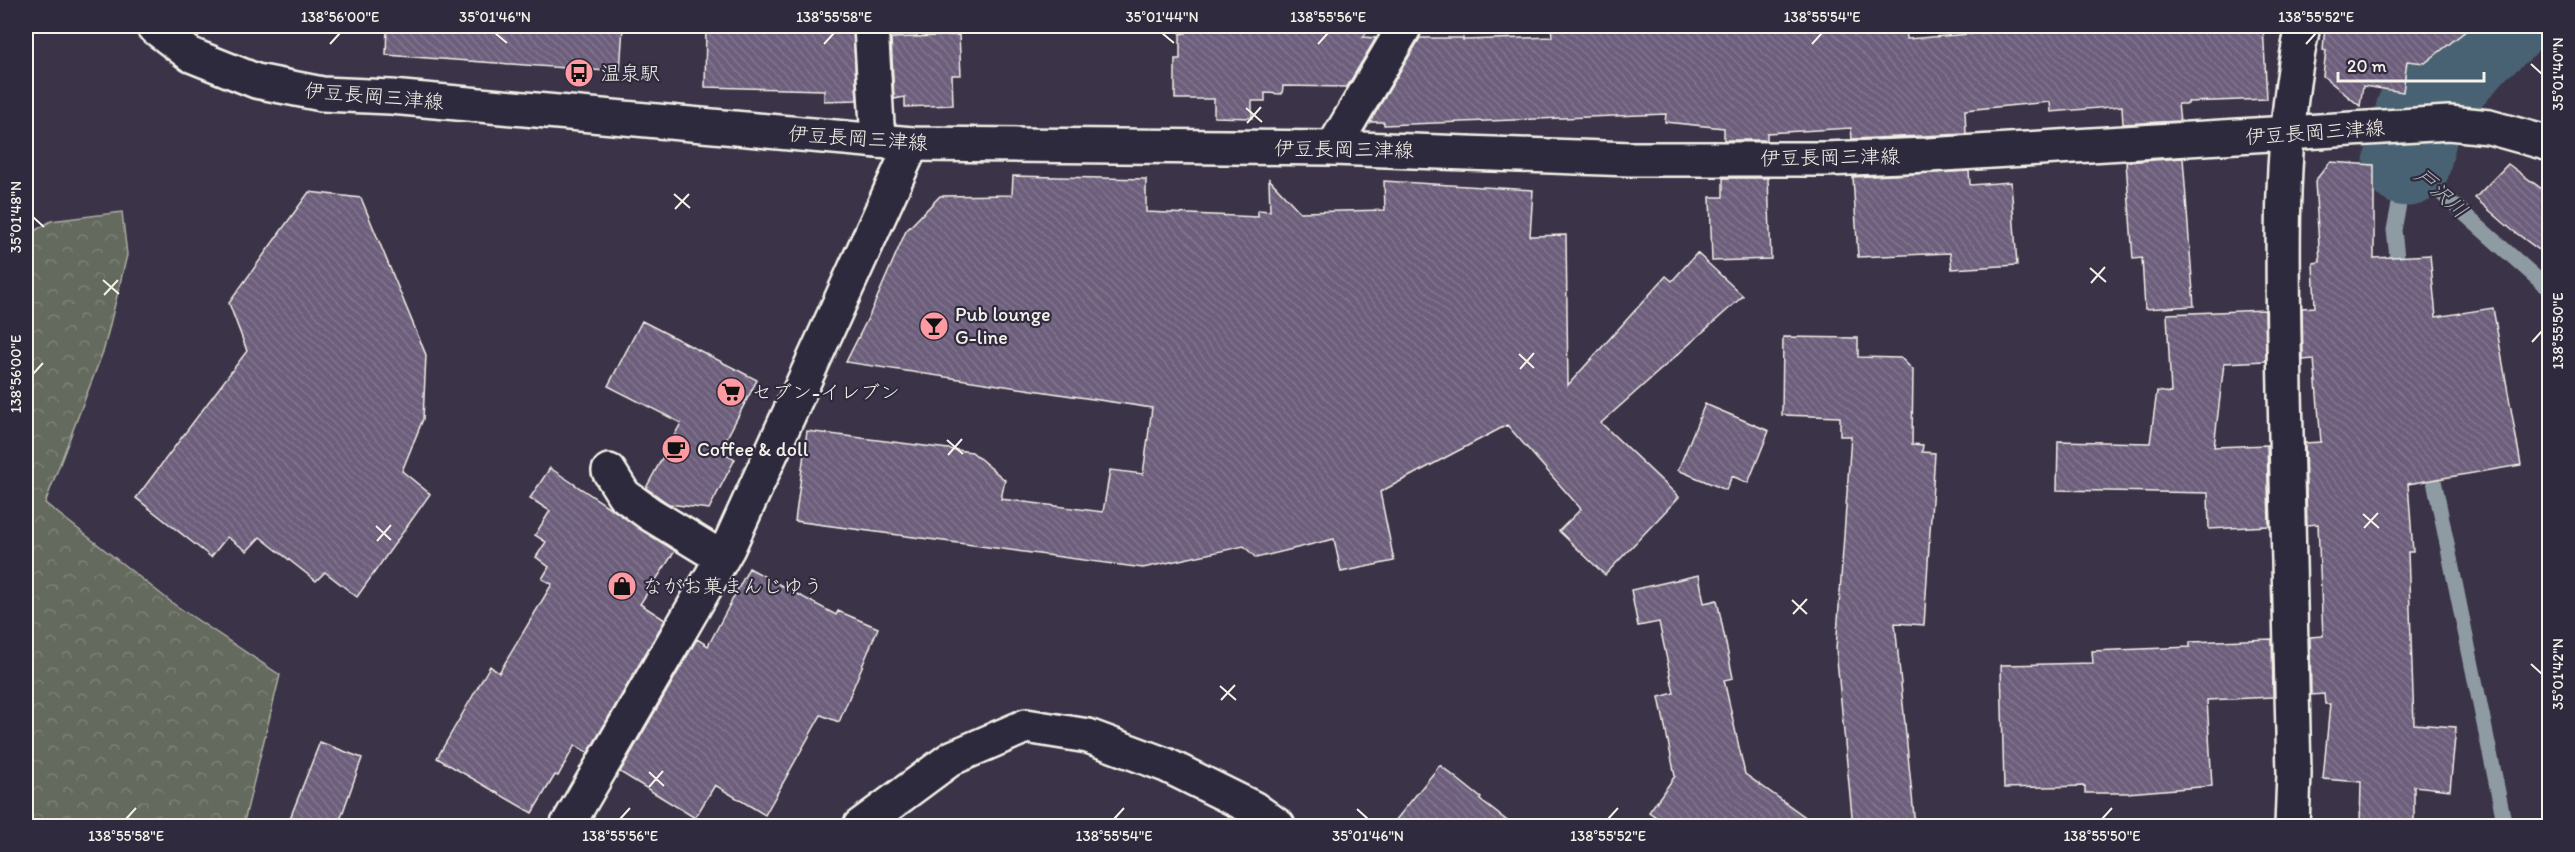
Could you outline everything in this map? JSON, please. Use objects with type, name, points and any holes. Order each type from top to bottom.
[{"type":"street","name":"伊豆長岡三津線","points":[[153,26],[191,55],[255,81],[322,94],[391,97],[912,144],[1333,148],[1630,159],[1825,159],[1939,155],[2449,123],[2489,127],[2550,144]]},
{"type":"street","points":[[871,26],[878,141]]},
{"type":"street","points":[[1333,148],[1405,26]]},
{"type":"street","points":[[2292,826],[2294,774],[2284,315],[2284,172],[2297,54],[2303,26]]},
{"type":"street","points":[[567,826],[722,558],[912,144]]},
{"type":"street","points":[[609,471],[624,495],[650,514],[722,558]]},
{"type":"street","points":[[860,826],[952,758],[1026,726],[1088,736],[1166,765],[1252,808],[1278,826]]},
{"type":"green space","points":[[122,212],[127,255],[104,349],[45,503],[175,605],[280,675],[243,826],[26,826],[26,236],[51,221]]},
{"type":"building","points":[[387,26],[623,26],[620,72],[386,55]]},
{"type":"building","points":[[706,26],[853,26],[857,100],[824,101],[824,90],[705,87]]},
{"type":"building","points":[[1185,26],[1372,26],[1363,37],[1376,38],[1347,87],[1283,86],[1282,94],[1265,93],[1265,101],[1252,101],[1252,118],[1214,117],[1214,99],[1175,99],[1175,59],[1180,59],[1180,34],[1186,33]]},
{"type":"building","points":[[1551,26],[1906,26],[1907,39],[2044,28],[2044,26],[2103,26],[2103,29],[2263,26],[2267,99],[2188,102],[2188,104],[2178,104],[2180,121],[2123,124],[2122,106],[2051,112],[2050,102],[1965,110],[1966,134],[1852,139],[1851,128],[1767,133],[1767,140],[1724,140],[1724,128],[1665,122],[1666,114],[1384,125],[1384,122],[1370,122],[1420,38],[1463,38],[1463,40],[1552,37]]},
{"type":"building","points":[[2325,26],[2472,26],[2425,63],[2407,61],[2403,92],[2363,86],[2360,106],[2323,76],[2326,51],[2323,50]]},
{"type":"building","points":[[959,35],[961,75],[952,75],[953,105],[905,107],[905,97],[894,99],[891,38]]},
{"type":"building","points":[[2183,158],[2194,306],[2145,309],[2142,258],[2133,259],[2126,162]]},
{"type":"building","points":[[2330,162],[2374,165],[2374,258],[2430,255],[2436,317],[2493,308],[2521,465],[2408,484],[2413,552],[2408,552],[2414,724],[2456,727],[2450,790],[2414,786],[2414,826],[2360,826],[2361,782],[2323,779],[2330,704],[2325,704],[2324,694],[2311,695],[2310,637],[2323,636],[2318,524],[2307,525],[2305,443],[2321,442],[2314,359],[2303,360],[2302,308],[2315,307],[2313,263],[2320,262],[2315,181]]},
{"type":"building","points":[[2508,164],[2550,195],[2550,258],[2512,230],[2475,198]]},
{"type":"building","points":[[1969,171],[1970,185],[2011,182],[2017,265],[1952,269],[1950,253],[1858,257],[1853,177]]},
{"type":"building","points":[[1013,176],[1146,179],[1146,212],[1258,217],[1258,210],[1270,211],[1269,179],[1300,212],[1385,210],[1384,181],[1533,190],[1530,236],[1566,235],[1568,385],[1666,276],[1672,281],[1697,253],[1743,296],[1601,423],[1679,497],[1605,575],[1559,531],[1581,509],[1507,425],[1380,492],[1394,561],[1341,572],[1334,539],[1256,558],[1244,546],[1143,568],[795,521],[807,431],[972,452],[1005,480],[1001,499],[1103,512],[1110,470],[1143,474],[1152,408],[846,362],[870,314],[906,231],[940,196],[1012,195]]},
{"type":"building","points":[[1723,178],[1768,178],[1771,259],[1712,261],[1710,197],[1723,197]]},
{"type":"building","points":[[309,192],[361,198],[426,355],[423,419],[402,471],[430,494],[357,597],[325,572],[316,581],[260,537],[247,551],[227,537],[211,557],[136,498],[247,351],[229,303]]},
{"type":"building","points":[[2265,310],[2266,361],[2224,363],[2214,447],[2267,445],[2269,526],[2209,529],[2208,493],[2057,490],[2058,441],[2150,443],[2157,391],[2171,393],[2167,314]]},
{"type":"building","points":[[642,321],[757,380],[720,451],[735,459],[709,509],[669,504],[646,488],[681,423],[608,386]]},
{"type":"building","points":[[1783,337],[1858,338],[1858,357],[1901,358],[1913,370],[1912,444],[1923,445],[1922,452],[1935,453],[1924,625],[1895,623],[1915,826],[1853,826],[1836,649],[1851,436],[1840,436],[1840,417],[1782,415]]},
{"type":"building","points":[[1705,404],[1769,431],[1748,483],[1732,476],[1726,490],[1678,470]]},
{"type":"building","points":[[550,468],[675,551],[640,604],[665,620],[588,753],[575,745],[558,776],[555,775],[532,813],[437,758],[490,666],[499,673],[552,584],[542,579],[549,567],[536,557],[546,542],[535,535],[550,511],[530,498]]},
{"type":"building","points":[[749,568],[836,615],[838,611],[878,628],[839,722],[821,715],[765,815],[715,785],[695,818],[620,772],[697,639],[708,646]]},
{"type":"building","points":[[1699,575],[1704,603],[1717,600],[1733,678],[1724,680],[1745,774],[1818,826],[1669,826],[1649,812],[1675,776],[1659,697],[1674,693],[1659,622],[1638,626],[1631,590]]},
{"type":"building","points":[[2272,639],[2273,697],[2207,700],[2212,786],[2127,793],[2085,793],[2085,786],[2004,788],[2001,665],[2093,663],[2092,651],[2190,647],[2190,642]]},
{"type":"building","points":[[320,742],[362,758],[338,826],[287,826]]},
{"type":"building","points":[[1440,765],[1481,798],[1480,800],[1514,826],[1391,826]]},
{"type":"waterway","name":"戸沢川","points":[[2407,163],[2419,112],[2476,47],[2502,26]]},
{"type":"waterway","name":"戸沢川","points":[[2407,163],[2550,290]]},
{"type":"waterway","points":[[2399,275],[2394,230],[2407,163]]},
{"type":"waterway","points":[[2430,461],[2505,826]]},
{"type":"place","name":"温泉駅","points":[[579,73]]},
{"type":"place","name":"Pub lounge G-line","points":[[934,326]]},
{"type":"place","name":"セブン-イレブン","points":[[731,392]]},
{"type":"place","name":"Coffee & doll","points":[[676,449]]},
{"type":"place","name":"ながお菓まんじゆう","points":[[622,586]]}]
